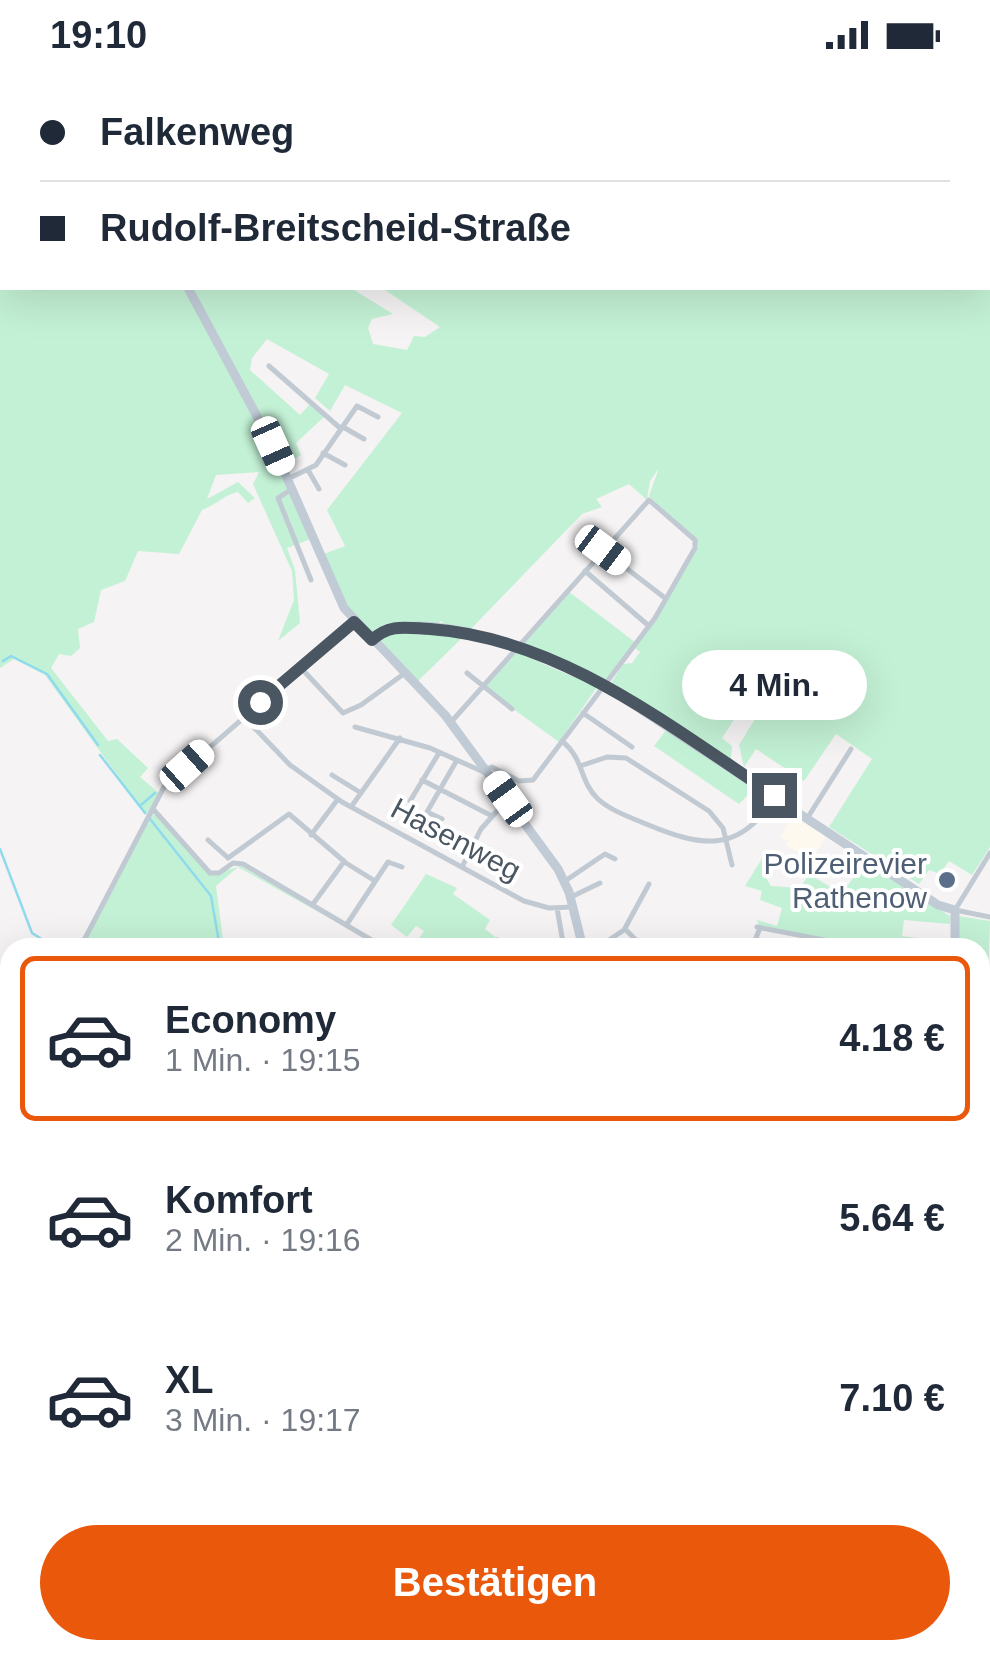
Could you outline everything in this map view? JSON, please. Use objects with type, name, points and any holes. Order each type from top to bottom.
[{"type":"street","points":[[189,290],[290,484],[340,602],[354,622],[451,722],[489,772],[565,881],[580,938]]},
{"type":"street","points":[[269,366],[342,427],[364,439]]},
{"type":"street","points":[[311,580],[278,498],[324,454],[356,403],[378,417]]},
{"type":"street","points":[[324,454],[345,465]]},
{"type":"street","points":[[308,469],[318,489]]},
{"type":"street","points":[[355,728],[400,738],[489,772],[531,782],[649,626],[695,548],[695,540],[649,500],[451,722]]},
{"type":"street","points":[[298,546],[311,540]]},
{"type":"street","points":[[603,550],[665,598]]},
{"type":"street","points":[[585,571],[649,626]]},
{"type":"street","points":[[85,938],[164,787],[354,622]]},
{"type":"street","points":[[372,640],[395,627],[444,630],[518,647],[604,685],[938,905],[955,915],[990,917]]},
{"type":"street","points":[[300,667],[343,713],[352,711],[405,673]]},
{"type":"street","points":[[467,673],[512,709]]},
{"type":"street","points":[[583,712],[632,748]]},
{"type":"street","name":"Hasenweg","points":[[242,716],[290,765],[351,807],[530,903],[557,908],[572,902]]},
{"type":"street","points":[[351,807],[400,738]]},
{"type":"street","points":[[562,741],[582,765],[595,796],[617,811],[682,838],[726,840],[756,823],[775,796]]},
{"type":"street","points":[[808,817],[851,750]]},
{"type":"street","points":[[410,801],[439,752]]},
{"type":"street","points":[[582,765],[607,757],[631,760],[712,813],[726,840],[732,865]]},
{"type":"street","points":[[442,820],[427,812],[457,760]]},
{"type":"street","points":[[332,775],[361,793]]},
{"type":"street","points":[[422,780],[492,816]]},
{"type":"street","points":[[312,836],[338,799]]},
{"type":"street","points":[[462,868],[474,838],[508,799]]},
{"type":"street","points":[[152,808],[208,872],[219,874],[289,814],[344,862],[375,882]]},
{"type":"street","points":[[208,840],[231,860],[369,938]]},
{"type":"street","points":[[955,938],[955,915],[990,853]]},
{"type":"street","points":[[565,881],[605,854],[615,859]]},
{"type":"street","points":[[313,904],[344,862]]},
{"type":"street","points":[[347,924],[388,862],[402,866]]},
{"type":"street","points":[[572,902],[600,883]]},
{"type":"street","points":[[612,938],[625,928],[649,884]]},
{"type":"street","points":[[557,908],[562,938]]},
{"type":"street","points":[[755,938],[758,927],[809,938]]},
{"type":"street","points":[[625,928],[634,938]]},
{"type":"shaded area","points":[[793,811],[828,834],[811,861],[786,845],[788,841],[781,837]]},
{"type":"green space","points":[[0,290],[187,290],[261,425],[311,539],[287,548],[295,570],[300,623],[278,641],[294,600],[292,571],[253,484],[259,472],[216,475],[207,499],[238,482],[255,498],[248,503],[238,492],[202,510],[179,554],[138,551],[125,581],[101,590],[94,622],[78,629],[80,648],[71,656],[59,654],[51,668],[108,741],[117,739],[148,768],[140,777],[159,793],[146,815],[45,675],[14,659],[0,668]]},
{"type":"green space","points":[[191,290],[354,290],[393,314],[372,319],[368,328],[373,344],[407,350],[414,336],[425,337],[440,327],[385,290],[990,290],[990,847],[972,875],[949,861],[940,874],[929,870],[919,884],[829,827],[872,759],[836,734],[804,781],[756,749],[744,767],[739,745],[761,709],[757,704],[751,711],[743,706],[722,738],[732,746],[731,759],[724,760],[610,685],[623,664],[632,663],[640,652],[635,648],[698,547],[696,540],[649,496],[659,468],[650,481],[647,500],[629,484],[596,499],[602,507],[582,514],[467,633],[451,629],[441,621],[434,627],[395,624],[374,634],[355,620],[321,555],[345,546],[327,510],[402,413],[345,385],[330,411],[315,398],[329,374],[267,339],[252,358],[250,370],[300,415],[311,403],[325,416],[296,443],[301,455],[283,465]]},
{"type":"green space","points":[[568,591],[636,643],[605,681],[523,645]]},
{"type":"green space","points":[[406,630],[462,638],[417,682],[380,639],[384,633]]},
{"type":"green space","points":[[516,652],[597,687],[559,742],[484,688]]},
{"type":"green space","points":[[667,729],[756,787],[739,804],[654,746]]},
{"type":"green space","points":[[151,814],[211,875],[241,866],[365,938],[238,867],[216,886],[223,938],[86,938]]},
{"type":"green space","points":[[765,854],[762,872],[771,886],[800,888],[809,874],[837,891],[849,884],[864,861],[950,916],[950,924],[904,920],[902,936],[917,938],[822,938],[759,925],[757,920],[777,926],[782,908],[760,900],[762,891],[745,886]]},
{"type":"green space","points":[[426,874],[457,888],[453,894],[490,920],[485,929],[496,938],[419,938],[424,931],[416,926],[407,937],[391,925]]},
{"type":"green space","points":[[958,916],[990,921],[989,938],[958,938]]},
{"type":"waterway","points":[[3,661],[11,656],[47,674],[98,745]]},
{"type":"waterway","points":[[100,755],[145,813]]},
{"type":"waterway","points":[[141,805],[155,793]]},
{"type":"waterway","points":[[150,819],[211,896],[218,938]]},
{"type":"waterway","points":[[0,849],[32,933],[40,938]]},
{"type":"place","name":"Polizeirevier Rathenow","points":[[947,880]]},
{"type":"route","points":[[260,702],[354,622],[372,640],[395,627],[444,630],[518,647],[585,675],[774,795]]}]
